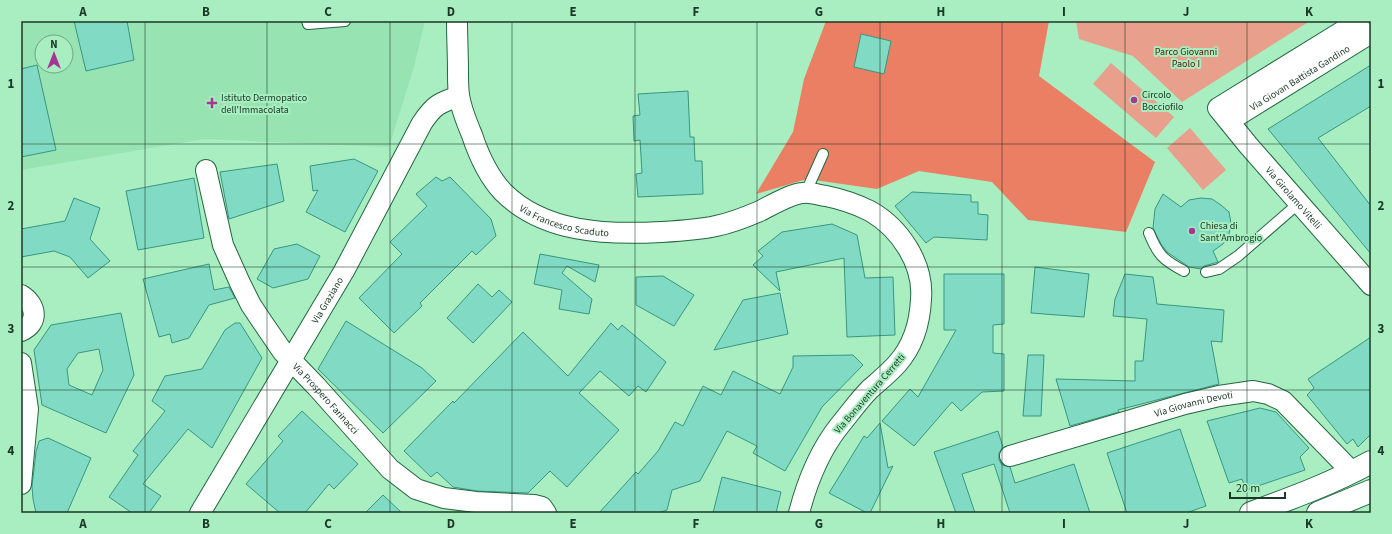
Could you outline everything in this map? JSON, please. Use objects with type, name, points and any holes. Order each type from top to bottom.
[{"type":"main road","points":[[1251,513],[1298,496],[1371,462]]},
{"type":"main road","points":[[1318,513],[1371,491]]},
{"type":"street","name":"Via Francesco Scaduto","points":[[457,21],[459,96],[479,154],[494,181],[503,192],[522,207],[539,216],[582,230],[615,233],[688,230],[713,227],[735,221],[796,194],[806,192]]},
{"type":"street","name":"Via Giovan Battista Gandino","points":[[1224,114],[1359,21]]},
{"type":"street","name":"Via Giovan Battista Gandino","points":[[1224,114],[1371,33]]},
{"type":"street","name":"Via Graziano","points":[[200,513],[344,271],[422,123],[436,105],[459,96]]},
{"type":"street","name":"Via Girolamo Vitelli","points":[[1224,114],[1299,203],[1368,277]]},
{"type":"street","name":"Via Prospero Farinacci","points":[[206,170],[223,245],[251,305],[274,339],[291,360],[390,469],[416,489],[444,498],[476,502],[534,505],[542,507],[546,513]]},
{"type":"street","name":"Via Bonaventura Cerretti","points":[[800,513],[817,464],[832,435],[863,397],[898,363],[905,354],[916,329],[921,298],[919,276],[915,263],[903,242],[891,227],[879,217],[859,206],[832,197],[806,192]]},
{"type":"street","points":[[21,295],[28,300],[33,307],[34,315],[31,323],[21,331]]},
{"type":"street","points":[[21,362],[28,409],[21,484]]},
{"type":"street","name":"Via Giovanni Devoti","points":[[1010,456],[1185,404],[1219,396],[1253,391],[1268,394],[1283,401],[1352,472]]},
{"type":"lane","points":[[307,21],[308,24],[345,21]]},
{"type":"lane","points":[[806,192],[823,154]]},
{"type":"lane","points":[[1206,272],[1219,269],[1238,256],[1299,203]]},
{"type":"lane","points":[[1149,233],[1155,249],[1168,263],[1184,271]]},
{"type":"shaded area","name":"Istituto Dermopatico dell'Immacolata","points":[[21,21],[425,21],[414,67],[389,147],[204,139],[21,170]]},
{"type":"shaded area","points":[[826,21],[1049,21],[1039,76],[1155,162],[1126,232],[1028,220],[992,182],[919,171],[877,189],[807,179],[756,194],[793,132],[804,79]]},
{"type":"green space","name":"Parco Giovanni Paolo I","points":[[1076,21],[1310,21],[1182,102],[1133,56],[1079,39]]},
{"type":"green space","name":"Circolo Bocciofilo","points":[[1111,63],[1174,117],[1156,138],[1093,84]]},
{"type":"green space","points":[[1190,128],[1226,170],[1203,190],[1167,148]]},
{"type":"building","points":[[74,21],[127,21],[134,60],[86,71]]},
{"type":"building","points":[[861,34],[891,41],[884,74],[854,67]]},
{"type":"building","points":[[1371,65],[1371,106],[1318,138],[1371,206],[1371,254],[1268,129]]},
{"type":"building","points":[[34,66],[34,74],[39,74],[56,150],[21,157],[21,69]]},
{"type":"building","points":[[688,91],[690,137],[694,137],[695,161],[702,161],[703,194],[638,197],[636,174],[642,173],[640,140],[634,141],[633,116],[640,115],[638,94]]},
{"type":"building","points":[[354,159],[378,171],[345,232],[306,212],[318,190],[313,191],[310,166]]},
{"type":"building","points":[[277,164],[284,201],[229,219],[220,172]]},
{"type":"building","points":[[436,177],[442,181],[450,177],[491,219],[496,236],[476,255],[472,251],[420,303],[422,306],[394,333],[359,298],[402,254],[390,242],[427,206],[416,194]]},
{"type":"building","points":[[194,178],[204,238],[138,250],[126,191]]},
{"type":"building","points":[[912,192],[971,195],[971,202],[978,202],[978,214],[988,215],[987,240],[934,237],[926,243],[895,206]]},
{"type":"building","name":"Chiesa di Sant'Ambrogio","points":[[1163,194],[1181,207],[1189,200],[1201,198],[1212,199],[1229,212],[1231,223],[1229,234],[1223,244],[1213,251],[1218,262],[1204,266],[1201,269],[1189,267],[1167,252],[1153,228],[1155,209]]},
{"type":"building","points":[[74,198],[100,208],[90,239],[110,261],[88,278],[70,257],[54,251],[21,257],[21,229],[65,221]]},
{"type":"building","points":[[832,224],[857,235],[865,278],[893,277],[895,335],[847,337],[844,258],[776,272],[780,291],[753,265],[763,256],[758,251],[782,232]]},
{"type":"building","points":[[297,244],[320,256],[308,279],[273,288],[257,279],[274,249]]},
{"type":"building","points":[[540,254],[599,265],[595,282],[567,266],[562,273],[592,299],[589,314],[559,309],[562,290],[534,284]]},
{"type":"building","points":[[209,264],[214,290],[229,287],[235,298],[209,305],[189,338],[172,343],[170,334],[159,337],[143,279]]},
{"type":"building","points":[[1035,267],[1089,274],[1084,317],[1031,313]]},
{"type":"building","points":[[944,274],[1004,274],[1004,324],[993,325],[993,353],[1004,354],[1004,391],[982,392],[961,411],[952,402],[914,446],[882,421],[910,389],[918,397],[956,330],[944,330]]},
{"type":"building","points":[[1125,274],[1153,277],[1157,304],[1224,310],[1222,342],[1211,341],[1219,384],[1118,410],[1119,412],[1070,426],[1056,379],[1135,381],[1135,361],[1143,361],[1147,319],[1113,316],[1115,299]]},
{"type":"building","points":[[663,276],[694,295],[674,326],[636,305],[636,277]]},
{"type":"building","points":[[478,284],[492,297],[499,290],[512,302],[473,343],[447,318]]},
{"type":"building","points":[[780,293],[788,334],[714,350],[743,300]]},
{"type":"building","points":[[121,313],[134,375],[106,433],[42,405],[34,350],[51,325]],"holes":[[[99,349],[103,370],[92,395],[69,385],[67,369],[78,353]]]},
{"type":"building","points":[[346,321],[422,368],[436,381],[383,433],[318,369]]},
{"type":"building","points":[[235,323],[240,323],[262,358],[212,448],[188,429],[143,484],[161,496],[149,513],[132,513],[109,497],[138,455],[133,451],[165,411],[152,401],[165,376],[202,369],[225,330]]},
{"type":"building","points":[[611,323],[618,330],[622,325],[666,362],[646,392],[638,386],[629,396],[600,371],[579,393],[619,430],[567,487],[550,471],[528,493],[477,491],[453,487],[437,472],[431,477],[404,451],[453,401],[454,403],[523,332],[568,376]]},
{"type":"building","points":[[1371,337],[1371,434],[1358,447],[1353,439],[1347,444],[1307,395],[1314,388],[1308,379]]},
{"type":"building","points":[[853,355],[863,365],[822,407],[785,471],[753,453],[757,446],[727,431],[700,481],[672,490],[667,510],[658,513],[599,513],[636,472],[638,474],[658,451],[675,422],[683,426],[703,386],[721,395],[733,371],[780,394],[793,367],[793,356]]},
{"type":"building","points":[[1028,355],[1044,355],[1041,416],[1023,416]]},
{"type":"building","points":[[1260,408],[1276,412],[1309,448],[1300,457],[1305,470],[1246,490],[1242,479],[1229,483],[1207,421]]},
{"type":"building","points":[[302,411],[358,464],[334,489],[329,484],[305,513],[280,513],[246,484],[283,441],[278,436]]},
{"type":"building","points":[[880,423],[888,468],[893,466],[870,513],[867,513],[829,493],[864,436],[867,438]]},
{"type":"building","points":[[1180,429],[1206,506],[1186,513],[1127,513],[1107,453]]},
{"type":"building","points":[[998,431],[1003,447],[999,453],[999,460],[1002,465],[1010,467],[1015,483],[1074,464],[1090,513],[1010,513],[994,464],[962,474],[975,513],[956,513],[934,452]]},
{"type":"building","points":[[48,438],[91,458],[67,513],[36,513],[32,486],[36,452],[39,441]]},
{"type":"building","points":[[722,477],[781,492],[776,513],[713,513]]},
{"type":"building","points":[[383,495],[402,513],[365,513]]},
{"type":"place","name":"Circolo Bocciofilo","points":[[1134,100]]},
{"type":"place","name":"Istituto Dermopatico dell'Immacolata","points":[[212,103]]},
{"type":"place","name":"Chiesa di Sant'Ambrogio","points":[[1192,231]]}]
